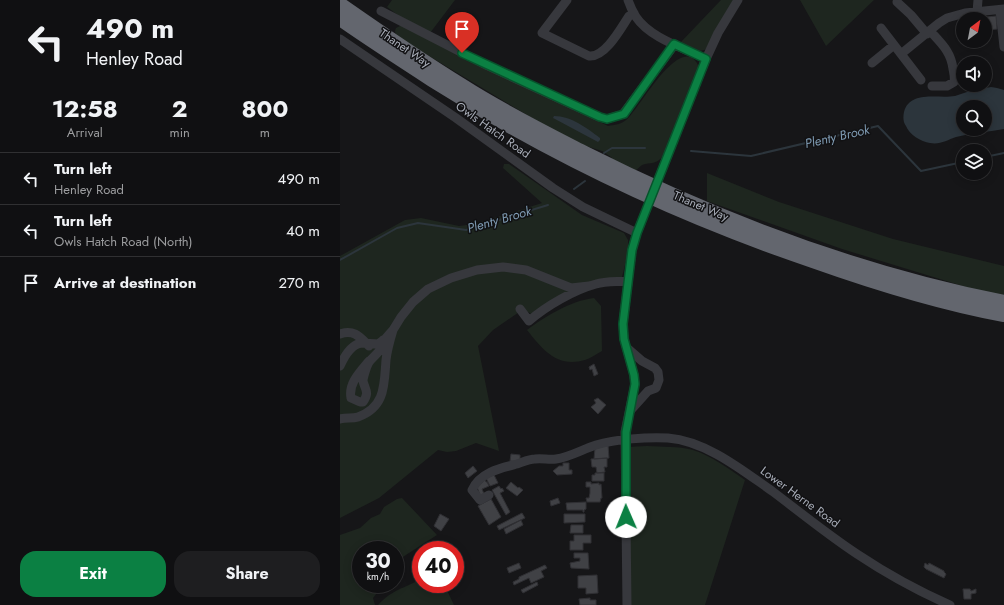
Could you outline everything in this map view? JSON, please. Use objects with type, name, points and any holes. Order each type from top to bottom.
[{"type":"highway","name":"Thanet Way","points":[[340,4],[409,52],[464,87],[518,118],[628,174],[684,200],[778,237],[847,261],[933,286],[1004,302]]},
{"type":"highway","name":"Thanet Way","points":[[340,19],[404,62],[532,140],[623,185],[694,216],[767,245],[844,272],[932,298],[1004,315]]},
{"type":"street","points":[[567,0],[542,33],[593,57],[605,50],[629,16],[634,13]]},
{"type":"street","points":[[628,0],[634,13],[647,29],[706,59]]},
{"type":"street","points":[[648,391],[640,390],[634,380],[626,347],[623,324],[632,250],[637,233],[666,158],[706,59],[718,33],[738,0]]},
{"type":"street","points":[[978,0],[977,12],[1002,10],[1004,47]]},
{"type":"street","points":[[897,2],[911,14],[950,54],[955,79],[954,82],[947,86],[932,86]]},
{"type":"street","points":[[381,11],[488,66],[607,119],[624,114],[674,44]]},
{"type":"street","points":[[901,54],[938,23],[946,18],[956,16]]},
{"type":"street","points":[[881,28],[921,80]]},
{"type":"street","name":"Owls Hatch Road","points":[[340,39],[456,118],[553,188],[583,206],[637,233]]},
{"type":"street","points":[[872,63],[894,45]]},
{"type":"street","points":[[342,416],[356,418],[376,405],[384,388],[388,349],[393,330],[401,316],[413,302],[428,289],[451,278],[477,270],[503,267],[526,270],[571,288],[601,283],[628,281]]},
{"type":"street","points":[[520,309],[529,321],[547,307],[589,286]]},
{"type":"street","points":[[340,366],[345,356],[355,346],[366,343],[378,344],[393,330]]},
{"type":"street","points":[[340,334],[349,332],[356,333],[361,336],[373,358],[386,372]]},
{"type":"street","points":[[373,358],[383,346],[383,340]]},
{"type":"street","points":[[626,347],[635,356],[658,372],[659,380],[656,388],[648,391],[630,411]]},
{"type":"street","points":[[627,605],[626,424],[630,411],[636,371],[642,366],[651,366]]},
{"type":"street","name":"Lower Herne Road","points":[[489,495],[480,500],[472,490],[480,479],[498,469],[535,458],[555,459],[565,457],[601,444],[625,439],[668,438],[691,442],[710,450],[749,474],[857,554],[920,592],[950,605]]},
{"type":"shaded area","points":[[392,0],[455,0],[427,37],[387,7]]},
{"type":"shaded area","points":[[721,0],[737,0],[708,49],[700,51],[680,43]]},
{"type":"shaded area","points":[[800,0],[874,0],[826,46]]},
{"type":"shaded area","points":[[402,25],[608,126],[626,120],[671,64],[682,57],[691,58],[699,67],[663,156],[656,162],[642,165],[635,171],[615,162],[611,157],[602,151],[576,143],[552,130],[396,36],[396,28]]},
{"type":"shaded area","points":[[992,87],[1004,90],[1004,129],[992,131],[992,100],[956,100],[956,136],[962,136],[940,143],[923,141],[910,132],[904,123],[904,112],[907,105],[912,101],[925,97],[955,96],[967,92],[992,92]]},
{"type":"shaded area","points":[[554,116],[573,120],[590,130],[600,138],[600,140],[598,142],[553,118]]},
{"type":"shaded area","points":[[504,164],[509,164],[582,215],[624,233],[628,240],[628,253],[622,277],[618,281],[593,284],[533,318],[530,313],[522,310],[493,330],[478,346],[499,451],[476,443],[456,451],[447,452],[438,450],[379,498],[340,518],[340,256],[405,220],[421,218],[459,226],[474,224],[542,203],[503,168]]},
{"type":"shaded area","points":[[707,173],[779,202],[893,239],[1004,266],[1004,297],[992,295],[842,249],[707,201]]},
{"type":"shaded area","points":[[594,298],[601,306],[602,351],[585,360],[566,362],[552,356],[527,330],[567,306],[576,302]]},
{"type":"shaded area","points":[[628,447],[676,447],[693,450],[714,459],[745,480],[705,605],[629,605]]},
{"type":"shaded area","points":[[402,498],[437,535],[428,541],[412,541],[412,551],[404,556],[404,541],[352,541],[352,593],[377,593],[373,598],[375,605],[340,605],[340,535],[360,528],[371,518],[380,514],[384,507],[397,499]]},
{"type":"shaded area","points":[[412,583],[412,593],[448,593],[454,605],[378,605],[392,593],[404,593],[404,587]]},
{"type":"building","points":[[992,16],[996,16],[997,29],[992,30]]},
{"type":"building","points":[[594,364],[598,374],[594,376],[592,369],[590,370],[589,367]]},
{"type":"building","points":[[598,398],[606,405],[598,414],[591,407],[596,403],[594,400]]},
{"type":"building","points":[[608,445],[609,458],[594,459],[595,448]]},
{"type":"building","points":[[511,454],[520,455],[520,462],[510,461]]},
{"type":"building","points":[[607,458],[607,467],[604,467],[605,472],[597,473],[596,467],[592,467],[591,459]]},
{"type":"building","points":[[563,463],[569,463],[569,470],[572,470],[572,474],[557,475],[553,471],[559,466],[563,466]]},
{"type":"building","points":[[473,466],[477,471],[468,478],[465,473]]},
{"type":"building","points":[[595,473],[604,473],[604,481],[592,481],[592,475],[595,475]]},
{"type":"building","points":[[494,475],[498,483],[490,486],[486,478]]},
{"type":"building","points":[[485,480],[489,486],[482,489],[484,494],[480,495],[477,487]]},
{"type":"building","points":[[511,482],[523,490],[517,496],[506,488]]},
{"type":"building","points":[[586,482],[591,482],[591,484],[601,484],[602,498],[600,502],[587,502],[586,498],[589,498],[590,487],[586,487]]},
{"type":"building","points":[[499,486],[504,491],[500,493],[510,512],[506,515],[492,490]]},
{"type":"building","points":[[558,498],[560,503],[551,506],[550,501]]},
{"type":"building","points":[[491,499],[501,517],[489,525],[478,506]]},
{"type":"building","points":[[586,502],[586,509],[584,512],[583,510],[567,510],[566,503]]},
{"type":"building","points":[[522,513],[525,518],[499,530],[497,526]]},
{"type":"building","points":[[440,514],[449,519],[441,531],[434,526]]},
{"type":"building","points":[[564,514],[585,514],[585,522],[564,523]]},
{"type":"building","points":[[521,520],[523,525],[506,534],[504,529]]},
{"type":"building","points":[[571,525],[583,525],[583,533],[570,533]]},
{"type":"building","points":[[574,535],[591,535],[591,543],[583,543],[583,550],[570,550],[570,541],[574,541]]},
{"type":"building","points":[[574,553],[588,553],[589,569],[571,568],[570,563],[580,561],[580,558],[574,558]]},
{"type":"building","points":[[519,563],[521,568],[509,573],[507,568]]},
{"type":"building","points":[[925,563],[928,565],[929,563],[944,571],[946,574],[944,578],[926,569],[924,567]]},
{"type":"building","points":[[545,565],[547,568],[541,571],[544,577],[531,583],[529,578],[514,585],[513,582],[519,579],[519,577]]},
{"type":"building","points":[[597,575],[598,593],[586,594],[586,588],[578,588],[578,576]]},
{"type":"building","points":[[537,582],[538,585],[523,593],[521,590]]},
{"type":"building","points":[[963,589],[970,589],[971,591],[976,589],[976,593],[971,594],[971,599],[964,599]]},
{"type":"building","points":[[590,598],[590,600],[596,600],[596,605],[580,605],[579,599]]},
{"type":"waterway","name":"Plenty Brook","points":[[691,151],[751,156],[878,126],[921,171],[956,164]]},
{"type":"waterway","name":"Plenty Brook","points":[[604,153],[612,148],[645,148]]},
{"type":"waterway","name":"Plenty Brook","points":[[992,156],[1004,153]]},
{"type":"waterway","name":"Plenty Brook","points":[[574,189],[585,181]]},
{"type":"waterway","name":"Plenty Brook","points":[[340,260],[397,228],[418,223],[466,230],[548,205]]},
{"type":"route","points":[[462,53],[607,119],[624,114],[647,79],[674,44],[706,59],[666,158],[637,233],[632,250],[623,324],[624,339],[635,384],[626,424],[626,517]]}]
